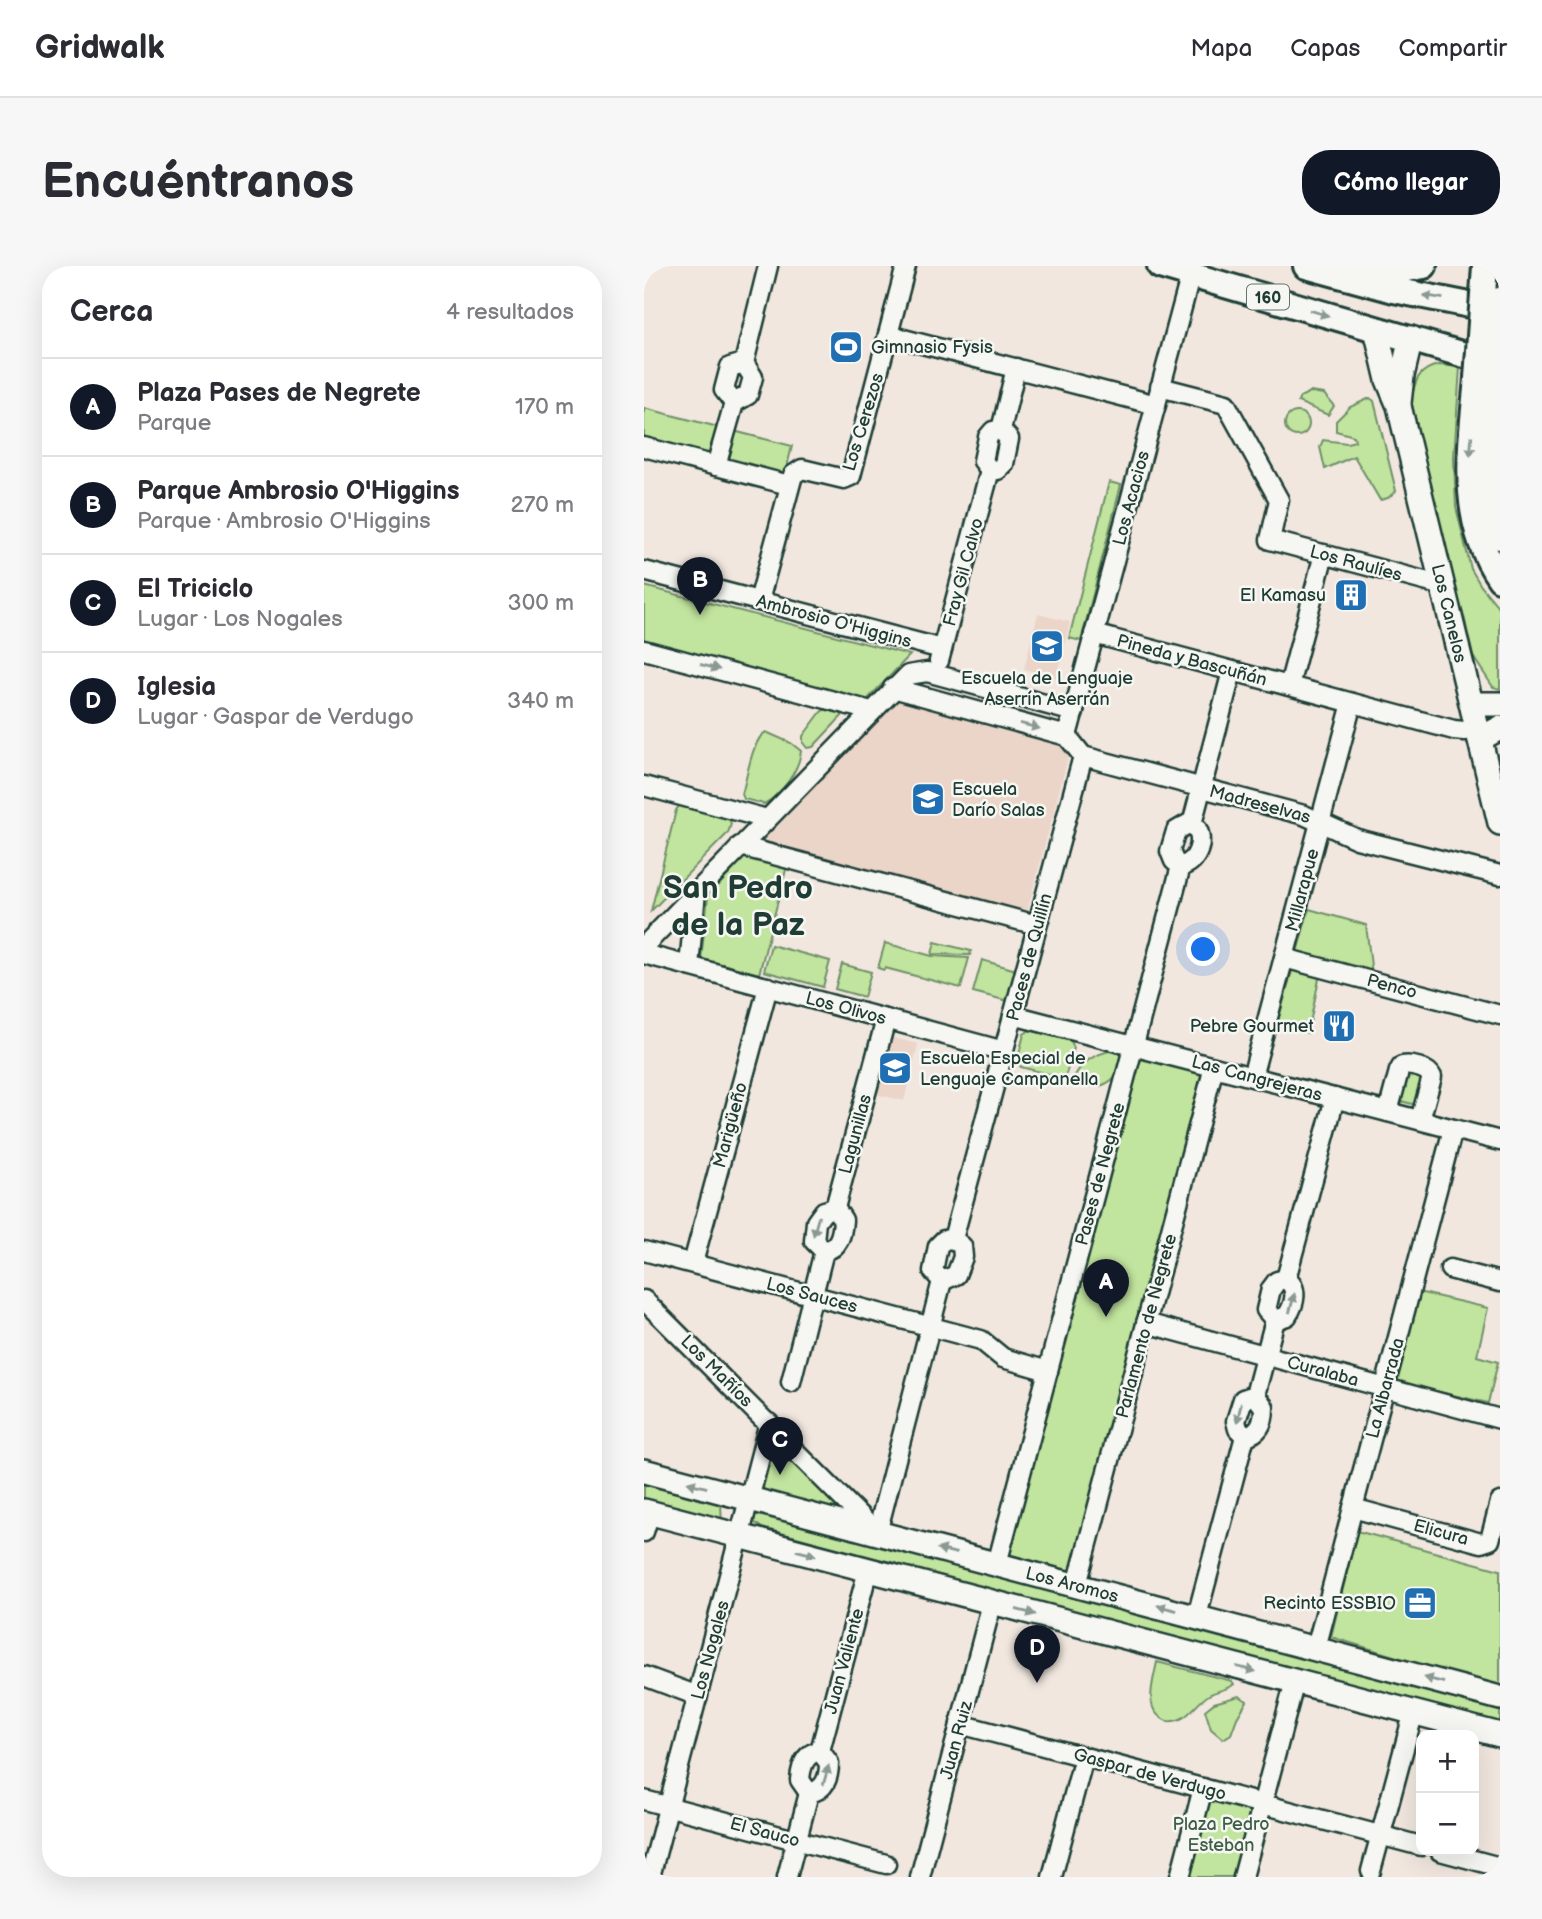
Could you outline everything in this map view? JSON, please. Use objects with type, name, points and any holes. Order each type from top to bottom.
[{"type":"highway","name":"160","points":[[1160,266],[1411,338],[1490,375]]},
{"type":"highway","name":"160","points":[[1306,266],[1394,290],[1500,311]]},
{"type":"highway","points":[[1357,266],[1396,271],[1424,266]]},
{"type":"highway","points":[[1485,266],[1490,375],[1490,480],[1500,537]]},
{"type":"highway","points":[[1500,286],[1490,375],[1470,455],[1471,490],[1478,536],[1500,579]]},
{"type":"main road","name":"Los Canelos","points":[[1376,329],[1388,380],[1399,406],[1472,704],[1486,732],[1500,822]]},
{"type":"main road","name":"Los Canelos","points":[[1399,406],[1402,376],[1411,338]]},
{"type":"main road","points":[[1472,704],[1500,704]]},
{"type":"main road","name":"Los Aromos","points":[[644,1471],[1500,1698]]},
{"type":"main road","points":[[646,1518],[740,1536],[1500,1735]]},
{"type":"main road","points":[[1068,1623],[1077,1585]]},
{"type":"main road","points":[[1382,1703],[1391,1668]]},
{"type":"street","points":[[716,466],[734,402],[748,395],[753,377],[744,363],[768,266]]},
{"type":"street","name":"Los Cerezos","points":[[789,485],[793,475],[802,469],[844,479],[850,476],[906,266]]},
{"type":"street","name":"Los Acacios","points":[[1067,736],[1188,285]]},
{"type":"street","points":[[888,335],[1156,405]]},
{"type":"street","name":"Fray Gil Calvo","points":[[935,674],[990,470],[983,461],[985,447],[990,433],[1001,430],[1016,368]]},
{"type":"street","name":"Los Raulíes","points":[[1160,387],[1226,404],[1279,500],[1270,540],[1443,586]]},
{"type":"street","points":[[644,447],[789,485],[759,601]]},
{"type":"street","name":"Pineda y Bascuñán","points":[[1289,686],[1324,554]]},
{"type":"street","name":"Ambrosio O'Higgins","points":[[644,571],[942,649]]},
{"type":"street","name":"Pineda y Bascuñán","points":[[1094,634],[1454,730],[1486,732]]},
{"type":"street","points":[[644,650],[871,711]]},
{"type":"street","name":"Pases de Negrete","points":[[998,1564],[1181,866],[1191,863],[1197,854],[1200,834],[1192,824],[1232,671]]},
{"type":"street","points":[[645,956],[652,926],[696,892],[908,675],[914,672],[935,674],[1074,712]]},
{"type":"street","points":[[893,688],[1067,736],[1083,756]]},
{"type":"street","name":"Millarapue","points":[[1252,1077],[1352,703]]},
{"type":"street","name":"Madreselvas","points":[[1083,756],[1321,821],[1357,839],[1500,875]]},
{"type":"street","name":"Paces de Quillín","points":[[953,1239],[1083,756]]},
{"type":"street","points":[[644,786],[767,819]]},
{"type":"street","points":[[740,846],[1037,925]]},
{"type":"street","points":[[689,966],[696,892]]},
{"type":"street","name":"Los Olivos","points":[[645,956],[1004,1051]]},
{"type":"street","name":"Penco","points":[[1284,958],[1500,1015]]},
{"type":"street","name":"Marigüeño","points":[[693,1263],[768,987]]},
{"type":"street","name":"Las Cangrejeras","points":[[1013,1015],[1500,1141]]},
{"type":"street","name":"Lagunillas","points":[[791,1382],[824,1251],[833,1248],[840,1238],[843,1220],[835,1208],[886,1019]]},
{"type":"street","points":[[1388,1112],[1402,1066],[1427,1070],[1432,1077],[1420,1121]]},
{"type":"street","name":"Parlamento de Negrete","points":[[1077,1585],[1214,1067]]},
{"type":"street","points":[[1197,1616],[1245,1436],[1258,1429],[1263,1419],[1263,1402],[1255,1395],[1275,1320],[1287,1316],[1292,1307],[1295,1292],[1286,1279],[1335,1098]]},
{"type":"street","name":"La Albarrada","points":[[1316,1648],[1453,1129]]},
{"type":"street","name":"Paces de Quillín","points":[[877,1533],[942,1282],[956,1275],[962,1257],[961,1246],[953,1239],[944,1240],[937,1250],[933,1270],[942,1282]]},
{"type":"street","name":"Los Sauces","points":[[644,1251],[981,1340],[1003,1358],[1048,1371]]},
{"type":"street","points":[[1450,1269],[1500,1282]]},
{"type":"street","name":"Los Mañíos","points":[[644,1300],[877,1533]]},
{"type":"street","name":"Curalaba","points":[[1146,1323],[1500,1419]]},
{"type":"street","name":"Los Nogales","points":[[650,1877],[769,1423]]},
{"type":"street","name":"Elicura","points":[[1353,1508],[1482,1543],[1490,1539],[1500,1502]]},
{"type":"street","name":"Juan Valiente","points":[[820,1751],[868,1570]]},
{"type":"street","name":"Juan Ruiz","points":[[920,1877],[992,1603]]},
{"type":"street","points":[[644,1676],[698,1696]]},
{"type":"street","points":[[1243,1877],[1295,1681]]},
{"type":"street","points":[[1368,1875],[1414,1712]]},
{"type":"street","name":"Gaspar de Verdugo","points":[[960,1724],[1416,1845]]},
{"type":"street","name":"Juan Valiente","points":[[809,1793],[820,1789],[828,1775],[829,1763],[820,1751]]},
{"type":"street","name":"Juan Valiente","points":[[787,1877],[809,1793],[800,1780],[803,1764],[810,1755],[820,1751]]},
{"type":"street","points":[[1052,1877],[1084,1756]]},
{"type":"street","points":[[1180,1877],[1203,1788]]},
{"type":"street","name":"El Sauco","points":[[644,1800],[886,1864]]},
{"type":"street","points":[[1458,1856],[1500,1868],[1498,1877]]},
{"type":"shaded area","name":"Escuela de Lenguaje Aserrín Aserrán","points":[[1038,614],[1070,622],[1056,678],[1024,669]]},
{"type":"shaded area","name":"Escuela Darío Salas","points":[[896,696],[1059,745],[1069,754],[1026,916],[755,844]]},
{"type":"shaded area","name":"Escuela Especial de Lenguaje Campanella","points":[[886,1036],[918,1044],[904,1101],[872,1093]]},
{"type":"green space","points":[[1439,365],[1460,367],[1454,458],[1456,507],[1471,569],[1500,609],[1500,689],[1493,687],[1472,655],[1465,620],[1448,567],[1411,400],[1414,387],[1422,373]]},
{"type":"green space","points":[[1310,392],[1324,394],[1334,406],[1328,415],[1298,402],[1300,397]]},
{"type":"green space","points":[[1370,398],[1374,401],[1396,491],[1388,498],[1380,500],[1354,456],[1325,469],[1320,447],[1323,440],[1347,443],[1355,441],[1354,436],[1336,431],[1336,421],[1350,407]]},
{"type":"green space","points":[[644,408],[792,446],[784,479],[644,442]]},
{"type":"green space","points":[[1297,412],[1308,419],[1309,424],[1302,435],[1297,436],[1286,429],[1285,424],[1292,413]]},
{"type":"green space","points":[[1109,482],[1121,485],[1081,641],[1069,638]]},
{"type":"green space","points":[[644,586],[910,655],[865,702],[644,644]]},
{"type":"green space","points":[[828,708],[842,711],[842,716],[813,747],[807,748],[803,743],[803,736],[821,712]]},
{"type":"green space","points":[[766,732],[791,743],[801,751],[800,759],[788,782],[777,795],[764,804],[744,799],[742,794],[757,742]]},
{"type":"green space","points":[[680,805],[723,815],[729,818],[731,824],[728,833],[651,911],[676,810]]},
{"type":"green space","points":[[746,855],[787,866],[759,974],[701,959],[708,897]]},
{"type":"green space","points":[[1309,909],[1366,925],[1372,974],[1323,959],[1308,1033],[1277,1025]]},
{"type":"green space","points":[[935,942],[971,951],[970,955],[932,954]]},
{"type":"green space","points":[[885,943],[932,956],[969,958],[961,988],[878,968]]},
{"type":"green space","points":[[771,945],[830,961],[823,987],[764,971]]},
{"type":"green space","points":[[982,960],[1016,970],[1008,1001],[973,992]]},
{"type":"green space","points":[[842,964],[871,972],[864,997],[835,989]]},
{"type":"green space","points":[[1030,1030],[1071,1041],[1074,1048],[1066,1074],[1060,1077],[1021,1067],[1017,1062],[1024,1034]]},
{"type":"green space","points":[[1115,1050],[1126,1054],[1118,1072],[1107,1083],[1092,1086],[1073,1080],[1080,1068],[1090,1059]]},
{"type":"green space","points":[[1138,1056],[1207,1074],[1073,1579],[1005,1561]]},
{"type":"green space","points":[[1405,1072],[1428,1079],[1420,1106],[1397,1100]]},
{"type":"green space","points":[[1418,1292],[1488,1308],[1477,1356],[1498,1362],[1488,1403],[1396,1382]]},
{"type":"green space","points":[[778,1454],[791,1458],[836,1502],[836,1512],[765,1493],[764,1471]]},
{"type":"green space","points":[[644,1482],[721,1502],[722,1527],[644,1504]]},
{"type":"green space","points":[[756,1511],[1500,1708],[1500,1726],[762,1528],[754,1522]]},
{"type":"green space","name":"Recinto ESSBIO","points":[[1357,1531],[1500,1570],[1500,1688],[1331,1637]]},
{"type":"green space","points":[[1157,1662],[1232,1681],[1234,1684],[1209,1695],[1180,1719],[1167,1721],[1154,1711],[1152,1703]]},
{"type":"green space","points":[[1239,1696],[1247,1701],[1231,1734],[1223,1739],[1211,1729],[1205,1710],[1214,1703]]},
{"type":"green space","name":"Plaza Pedro Esteban","points":[[1204,1797],[1254,1812],[1237,1877],[1183,1877]]},
{"type":"railway","points":[[1487,266],[1500,270]]},
{"type":"place","name":"Gimnasio Fysis","points":[[846,347]]},
{"type":"place","name":"El Kamasu","points":[[1351,595]]},
{"type":"place","name":"Parque Ambrosio O'Higgins","points":[[700,615]]},
{"type":"place","name":"Escuela de Lenguaje Aserrín Aserrán","points":[[1047,646]]},
{"type":"place","name":"Escuela Darío Salas","points":[[928,799]]},
{"type":"place","name":"Pebre Gourmet","points":[[1339,1026]]},
{"type":"place","name":"Escuela Especial de Lenguaje Campanella","points":[[895,1068]]},
{"type":"place","name":"Plaza Pases de Negrete","points":[[1106,1317]]},
{"type":"place","name":"El Triciclo","points":[[780,1475]]},
{"type":"place","name":"Recinto ESSBIO","points":[[1420,1603]]},
{"type":"place","name":"Iglesia","points":[[1037,1683]]},
{"type":"district","name":"San Pedro de la Paz","points":[[738,906]]}]
